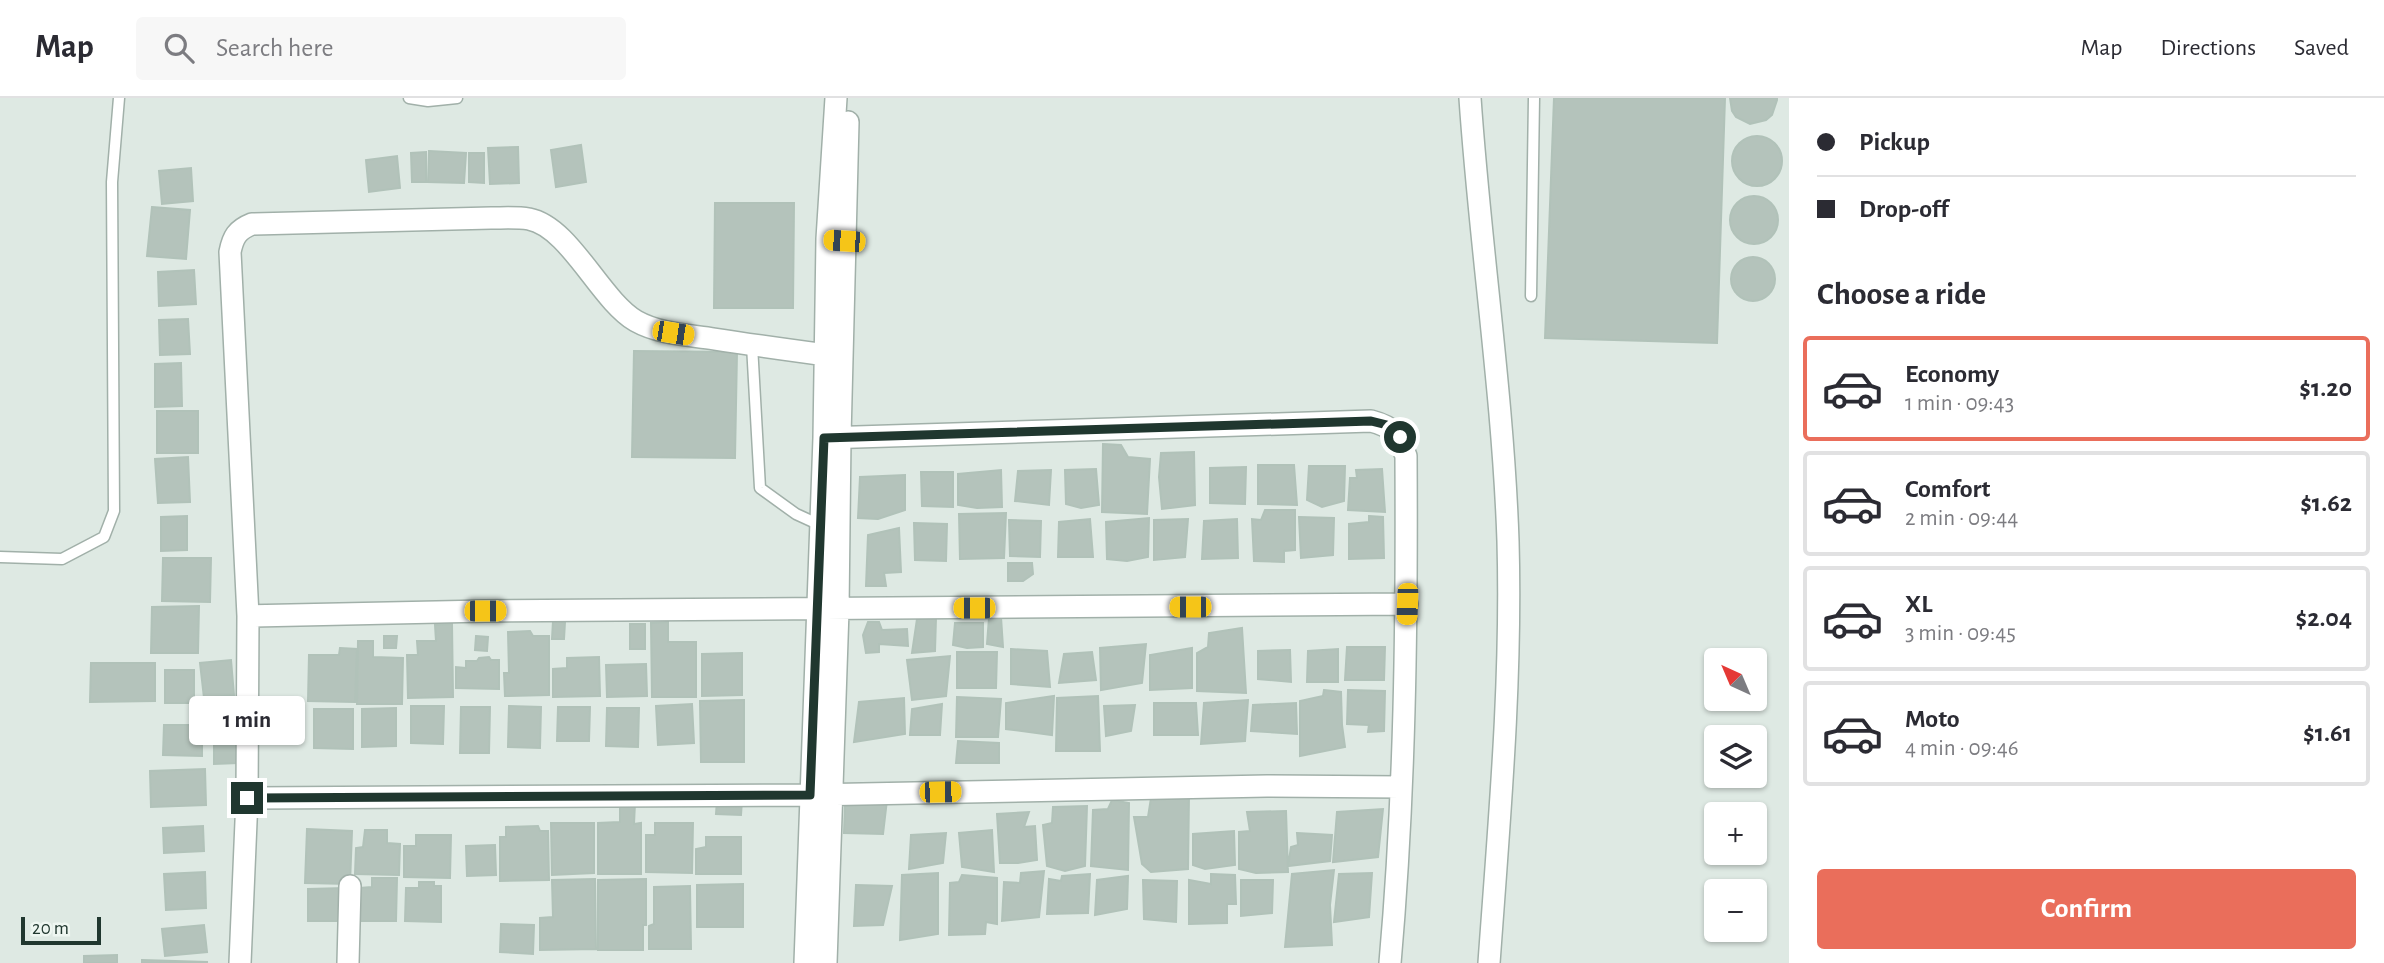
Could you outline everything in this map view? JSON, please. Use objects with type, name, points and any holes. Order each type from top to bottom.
[{"type":"street","points":[[805,963],[820,794],[828,610],[836,240],[836,98]]},
{"type":"street","points":[[828,610],[820,525],[832,437],[826,355],[849,98]]},
{"type":"street","points":[[1470,98],[1508,540],[1503,775],[1489,963]]},
{"type":"street","points":[[240,963],[247,798],[248,617],[230,252],[233,239],[241,229],[252,224],[530,219],[546,226],[562,240],[620,307],[634,320],[647,326],[673,333],[826,355]]},
{"type":"street","points":[[832,437],[1371,421],[1387,425],[1400,437],[1406,456],[1407,604],[1399,865],[1390,963]]},
{"type":"street","points":[[248,617],[485,611],[1407,604]]},
{"type":"street","points":[[247,798],[820,794],[1267,786],[1401,787]]},
{"type":"street","points":[[820,794],[826,963]]},
{"type":"street","points":[[348,963],[350,886]]},
{"type":"lane","points":[[0,557],[62,559],[104,537],[114,511],[112,182],[119,98]]},
{"type":"lane","points":[[409,98],[428,101],[457,98]]},
{"type":"lane","points":[[1531,296],[1534,98]]},
{"type":"lane","points":[[752,345],[760,488],[796,514],[820,525]]},
{"type":"building","points":[[1554,98],[1725,98],[1717,343],[1545,338]]},
{"type":"building","points":[[1730,98],[1777,100],[1772,115],[1766,120],[1750,124],[1736,117]]},
{"type":"building","points":[[1757,136],[1775,143],[1782,161],[1775,179],[1757,186],[1739,179],[1732,161],[1739,143]]},
{"type":"building","points":[[581,145],[586,182],[556,187],[551,150]]},
{"type":"building","points":[[518,147],[519,183],[490,184],[488,148]]},
{"type":"building","points":[[429,151],[466,153],[464,183],[428,182]]},
{"type":"building","points":[[426,152],[426,182],[412,182],[411,153]]},
{"type":"building","points":[[469,153],[484,153],[484,183],[469,182]]},
{"type":"building","points":[[397,156],[400,188],[369,192],[366,160]]},
{"type":"building","points":[[191,168],[193,201],[162,204],[159,171]]},
{"type":"building","points":[[1754,196],[1771,203],[1778,220],[1771,237],[1754,244],[1737,237],[1730,220],[1737,203]]},
{"type":"building","points":[[715,203],[794,203],[793,308],[714,308]]},
{"type":"building","points":[[152,207],[190,210],[186,259],[147,256]]},
{"type":"building","points":[[1753,257],[1768,264],[1775,279],[1768,294],[1753,301],[1738,294],[1731,279],[1738,264]]},
{"type":"building","points":[[194,270],[196,304],[159,306],[158,272]]},
{"type":"building","points":[[188,319],[190,354],[160,355],[159,320]]},
{"type":"building","points":[[634,351],[737,352],[735,458],[632,457]]},
{"type":"building","points":[[181,363],[182,406],[155,407],[155,364]]},
{"type":"building","points":[[157,411],[198,411],[198,453],[157,453]]},
{"type":"building","points":[[1103,444],[1121,445],[1128,457],[1150,459],[1147,514],[1102,512]]},
{"type":"building","points":[[1194,452],[1195,505],[1162,509],[1159,477],[1161,453]]},
{"type":"building","points":[[188,457],[190,502],[158,503],[155,459]]},
{"type":"building","points":[[1258,465],[1294,465],[1297,505],[1258,504]]},
{"type":"building","points":[[1309,466],[1345,466],[1344,501],[1322,507],[1307,500]]},
{"type":"building","points":[[1246,467],[1245,504],[1210,503],[1210,468]]},
{"type":"building","points":[[1096,469],[1099,505],[1081,508],[1066,504],[1065,470]]},
{"type":"building","points":[[1382,469],[1385,512],[1348,510],[1350,478],[1357,478],[1356,470]]},
{"type":"building","points":[[1001,470],[1002,507],[977,508],[958,505],[958,474]]},
{"type":"building","points":[[1051,470],[1049,505],[1015,501],[1018,471]]},
{"type":"building","points":[[921,472],[953,472],[953,507],[922,506]]},
{"type":"building","points":[[905,475],[905,510],[878,519],[858,518],[860,477]]},
{"type":"building","points":[[1265,510],[1295,510],[1295,550],[1284,551],[1284,562],[1254,561],[1252,519],[1261,520]]},
{"type":"building","points":[[1006,513],[1004,558],[960,559],[959,514]]},
{"type":"building","points":[[187,516],[187,550],[161,551],[161,517]]},
{"type":"building","points":[[1369,516],[1383,517],[1384,558],[1349,559],[1349,524],[1369,522]]},
{"type":"building","points":[[1299,517],[1334,518],[1333,555],[1301,558]]},
{"type":"building","points":[[1149,518],[1148,557],[1127,561],[1107,559],[1106,522]]},
{"type":"building","points":[[1090,519],[1093,557],[1058,557],[1059,522]]},
{"type":"building","points":[[1188,519],[1185,557],[1154,560],[1154,520]]},
{"type":"building","points":[[1237,519],[1238,558],[1202,559],[1204,521]]},
{"type":"building","points":[[1009,520],[1041,521],[1040,557],[1010,556]]},
{"type":"building","points":[[914,523],[947,524],[946,561],[915,560]]},
{"type":"building","points":[[899,528],[901,572],[884,573],[886,586],[866,586],[868,535]]},
{"type":"building","points":[[163,558],[211,558],[210,602],[162,601]]},
{"type":"building","points":[[1008,563],[1032,563],[1033,574],[1023,581],[1008,581]]},
{"type":"building","points":[[199,606],[198,653],[151,653],[152,607]]},
{"type":"building","points":[[1001,617],[1003,647],[987,644],[989,618]]},
{"type":"building","points":[[936,618],[935,651],[912,653],[917,619]]},
{"type":"building","points":[[553,621],[565,622],[564,639],[552,639]]},
{"type":"building","points":[[668,622],[668,642],[696,642],[696,697],[652,697],[651,623]]},
{"type":"building","points":[[868,622],[879,622],[882,630],[907,629],[908,646],[879,644],[879,652],[866,653],[863,635]]},
{"type":"building","points":[[955,623],[983,623],[983,647],[953,645]]},
{"type":"building","points":[[452,624],[453,697],[408,698],[407,655],[418,655],[417,641],[436,641],[435,625]]},
{"type":"building","points":[[630,624],[645,624],[645,649],[630,649]]},
{"type":"building","points":[[1242,628],[1246,693],[1197,691],[1197,653],[1208,647],[1209,633]]},
{"type":"building","points":[[530,631],[533,636],[549,636],[549,695],[505,696],[504,673],[509,673],[508,632]]},
{"type":"building","points":[[384,636],[397,636],[396,648],[384,648]]},
{"type":"building","points":[[476,636],[488,637],[487,651],[475,650]]},
{"type":"building","points":[[358,641],[373,641],[373,657],[403,658],[402,704],[357,704]]},
{"type":"building","points":[[1146,644],[1142,683],[1101,690],[1100,648]]},
{"type":"building","points":[[1347,647],[1385,647],[1384,680],[1345,680]]},
{"type":"building","points":[[340,648],[357,649],[355,702],[308,701],[309,655],[339,655]]},
{"type":"building","points":[[1192,648],[1192,688],[1150,690],[1150,655]]},
{"type":"building","points":[[1011,649],[1047,651],[1050,687],[1011,684]]},
{"type":"building","points":[[1338,649],[1338,682],[1307,682],[1308,651]]},
{"type":"building","points":[[1290,650],[1291,682],[1258,679],[1258,651]]},
{"type":"building","points":[[957,652],[997,652],[996,688],[957,688]]},
{"type":"building","points":[[1092,652],[1096,680],[1059,683],[1064,654]]},
{"type":"building","points":[[742,653],[742,695],[702,696],[702,654]]},
{"type":"building","points":[[950,656],[946,696],[912,700],[907,660]]},
{"type":"building","points":[[489,657],[491,660],[499,660],[499,689],[456,688],[456,667],[466,668],[466,661]]},
{"type":"building","points":[[599,657],[600,696],[553,697],[553,669],[567,668],[567,658]]},
{"type":"building","points":[[231,660],[234,695],[204,698],[200,663]]},
{"type":"building","points":[[91,663],[155,663],[155,701],[90,702]]},
{"type":"building","points":[[646,664],[647,696],[607,697],[606,665]]},
{"type":"building","points":[[165,670],[194,670],[194,703],[165,703]]},
{"type":"building","points":[[1324,690],[1341,692],[1345,747],[1300,756],[1300,701],[1323,696]]},
{"type":"building","points":[[1348,690],[1385,691],[1384,731],[1368,732],[1369,725],[1347,724]]},
{"type":"building","points":[[1054,696],[1052,735],[1006,729],[1006,703]]},
{"type":"building","points":[[1098,696],[1100,751],[1056,751],[1057,698]]},
{"type":"building","points":[[957,697],[1001,699],[998,737],[956,737]]},
{"type":"building","points":[[904,698],[905,734],[854,742],[859,702]]},
{"type":"building","points":[[744,700],[744,762],[701,762],[700,701]]},
{"type":"building","points":[[1248,700],[1245,741],[1201,744],[1204,703]]},
{"type":"building","points":[[1154,703],[1196,703],[1198,735],[1154,735]]},
{"type":"building","points":[[1296,703],[1297,734],[1251,731],[1253,705]]},
{"type":"building","points":[[692,704],[694,743],[658,745],[656,706]]},
{"type":"building","points":[[942,704],[940,735],[910,735],[912,709]]},
{"type":"building","points":[[1135,705],[1131,731],[1106,736],[1104,706]]},
{"type":"building","points":[[411,706],[444,706],[443,744],[411,743]]},
{"type":"building","points":[[509,706],[541,707],[540,748],[508,747]]},
{"type":"building","points":[[461,707],[490,707],[489,753],[460,753]]},
{"type":"building","points":[[558,707],[590,707],[589,741],[557,741]]},
{"type":"building","points":[[396,708],[396,746],[362,747],[362,709]]},
{"type":"building","points":[[607,708],[639,708],[638,747],[606,746]]},
{"type":"building","points":[[314,709],[353,709],[353,749],[314,748]]},
{"type":"building","points":[[164,725],[202,725],[202,756],[163,755]]},
{"type":"building","points":[[238,741],[238,763],[214,764],[214,742]]},
{"type":"building","points":[[958,741],[999,743],[999,763],[956,763]]},
{"type":"building","points":[[205,769],[206,805],[151,807],[150,771]]},
{"type":"building","points":[[1189,795],[1188,869],[1151,872],[1142,864],[1134,817],[1148,817],[1151,798]]},
{"type":"building","points":[[717,800],[742,800],[741,815],[716,814]]},
{"type":"building","points":[[887,800],[883,834],[844,833],[845,806]]},
{"type":"building","points":[[1112,800],[1129,803],[1128,870],[1091,866],[1093,810],[1108,809]]},
{"type":"building","points":[[635,803],[634,824],[641,823],[641,874],[598,874],[598,823],[620,822],[620,804]]},
{"type":"building","points":[[1087,806],[1085,866],[1065,871],[1047,866],[1043,825],[1052,823],[1053,807]]},
{"type":"building","points":[[1383,809],[1378,857],[1333,862],[1337,812]]},
{"type":"building","points":[[1286,811],[1288,872],[1256,873],[1239,869],[1239,832],[1250,831],[1247,812]]},
{"type":"building","points":[[1029,812],[1024,827],[1035,826],[1037,860],[1000,863],[997,814]]},
{"type":"building","points":[[551,823],[594,823],[594,873],[552,875]]},
{"type":"building","points":[[655,823],[693,823],[692,873],[646,872],[646,835],[655,835]]},
{"type":"building","points":[[203,826],[204,851],[164,853],[163,828]]},
{"type":"building","points":[[538,826],[540,831],[548,831],[549,880],[500,881],[500,837],[506,837],[506,827]]},
{"type":"building","points":[[307,829],[352,831],[350,884],[305,883]]},
{"type":"building","points":[[365,830],[387,830],[387,843],[400,844],[399,875],[355,874],[356,848],[363,847]]},
{"type":"building","points":[[992,830],[994,872],[962,867],[959,833]]},
{"type":"building","points":[[1234,831],[1235,865],[1205,869],[1193,865],[1193,834]]},
{"type":"building","points":[[946,833],[943,863],[909,869],[911,835]]},
{"type":"building","points":[[1297,833],[1332,835],[1330,861],[1288,866],[1291,847],[1298,845]]},
{"type":"building","points":[[416,835],[451,835],[450,878],[404,877],[404,846],[416,846]]},
{"type":"building","points":[[706,837],[741,837],[741,874],[696,874],[696,849],[706,847]]},
{"type":"building","points":[[495,845],[496,875],[467,876],[466,846]]},
{"type":"building","points":[[1334,870],[1330,905],[1332,945],[1285,947],[1292,874]]},
{"type":"building","points":[[1044,871],[1039,917],[1002,921],[1004,882],[1020,883],[1021,873]]},
{"type":"building","points":[[205,872],[206,908],[166,910],[164,874]]},
{"type":"building","points":[[938,873],[938,934],[900,940],[902,875]]},
{"type":"building","points":[[1372,873],[1369,917],[1334,922],[1339,874]]},
{"type":"building","points":[[1090,874],[1088,913],[1047,914],[1049,879],[1061,881],[1062,876]]},
{"type":"building","points":[[1211,874],[1235,875],[1236,904],[1227,904],[1227,923],[1189,924],[1189,880],[1211,884]]},
{"type":"building","points":[[962,875],[997,878],[997,924],[986,922],[985,934],[949,935],[950,883],[959,882]]},
{"type":"building","points":[[1128,876],[1127,909],[1095,915],[1097,880]]},
{"type":"building","points":[[372,878],[397,878],[396,921],[359,921],[360,888],[372,887]]},
{"type":"building","points":[[595,879],[596,949],[540,950],[540,918],[553,917],[552,880]]},
{"type":"building","points":[[646,879],[643,950],[598,950],[598,880]]},
{"type":"building","points":[[1143,880],[1177,881],[1176,922],[1144,919]]},
{"type":"building","points":[[1241,880],[1273,880],[1272,913],[1241,916]]},
{"type":"building","points":[[419,882],[434,882],[434,886],[441,886],[441,922],[405,921],[406,888],[419,888]]},
{"type":"building","points":[[743,884],[743,927],[697,927],[697,885]]},
{"type":"building","points":[[856,885],[892,886],[883,925],[854,926]]},
{"type":"building","points":[[690,886],[691,949],[649,949],[649,926],[654,924],[654,887]]},
{"type":"building","points":[[345,888],[345,921],[308,921],[308,889]]},
{"type":"building","points":[[501,924],[534,925],[533,954],[500,952]]},
{"type":"building","points":[[204,925],[207,952],[165,956],[162,929]]},
{"type":"building","points":[[117,955],[117,963],[84,963],[84,956]]},
{"type":"building","points":[[142,960],[208,962],[142,963]]},
{"type":"route","points":[[247,798],[810,795],[824,438],[1371,421],[1387,425],[1400,437]]}]
